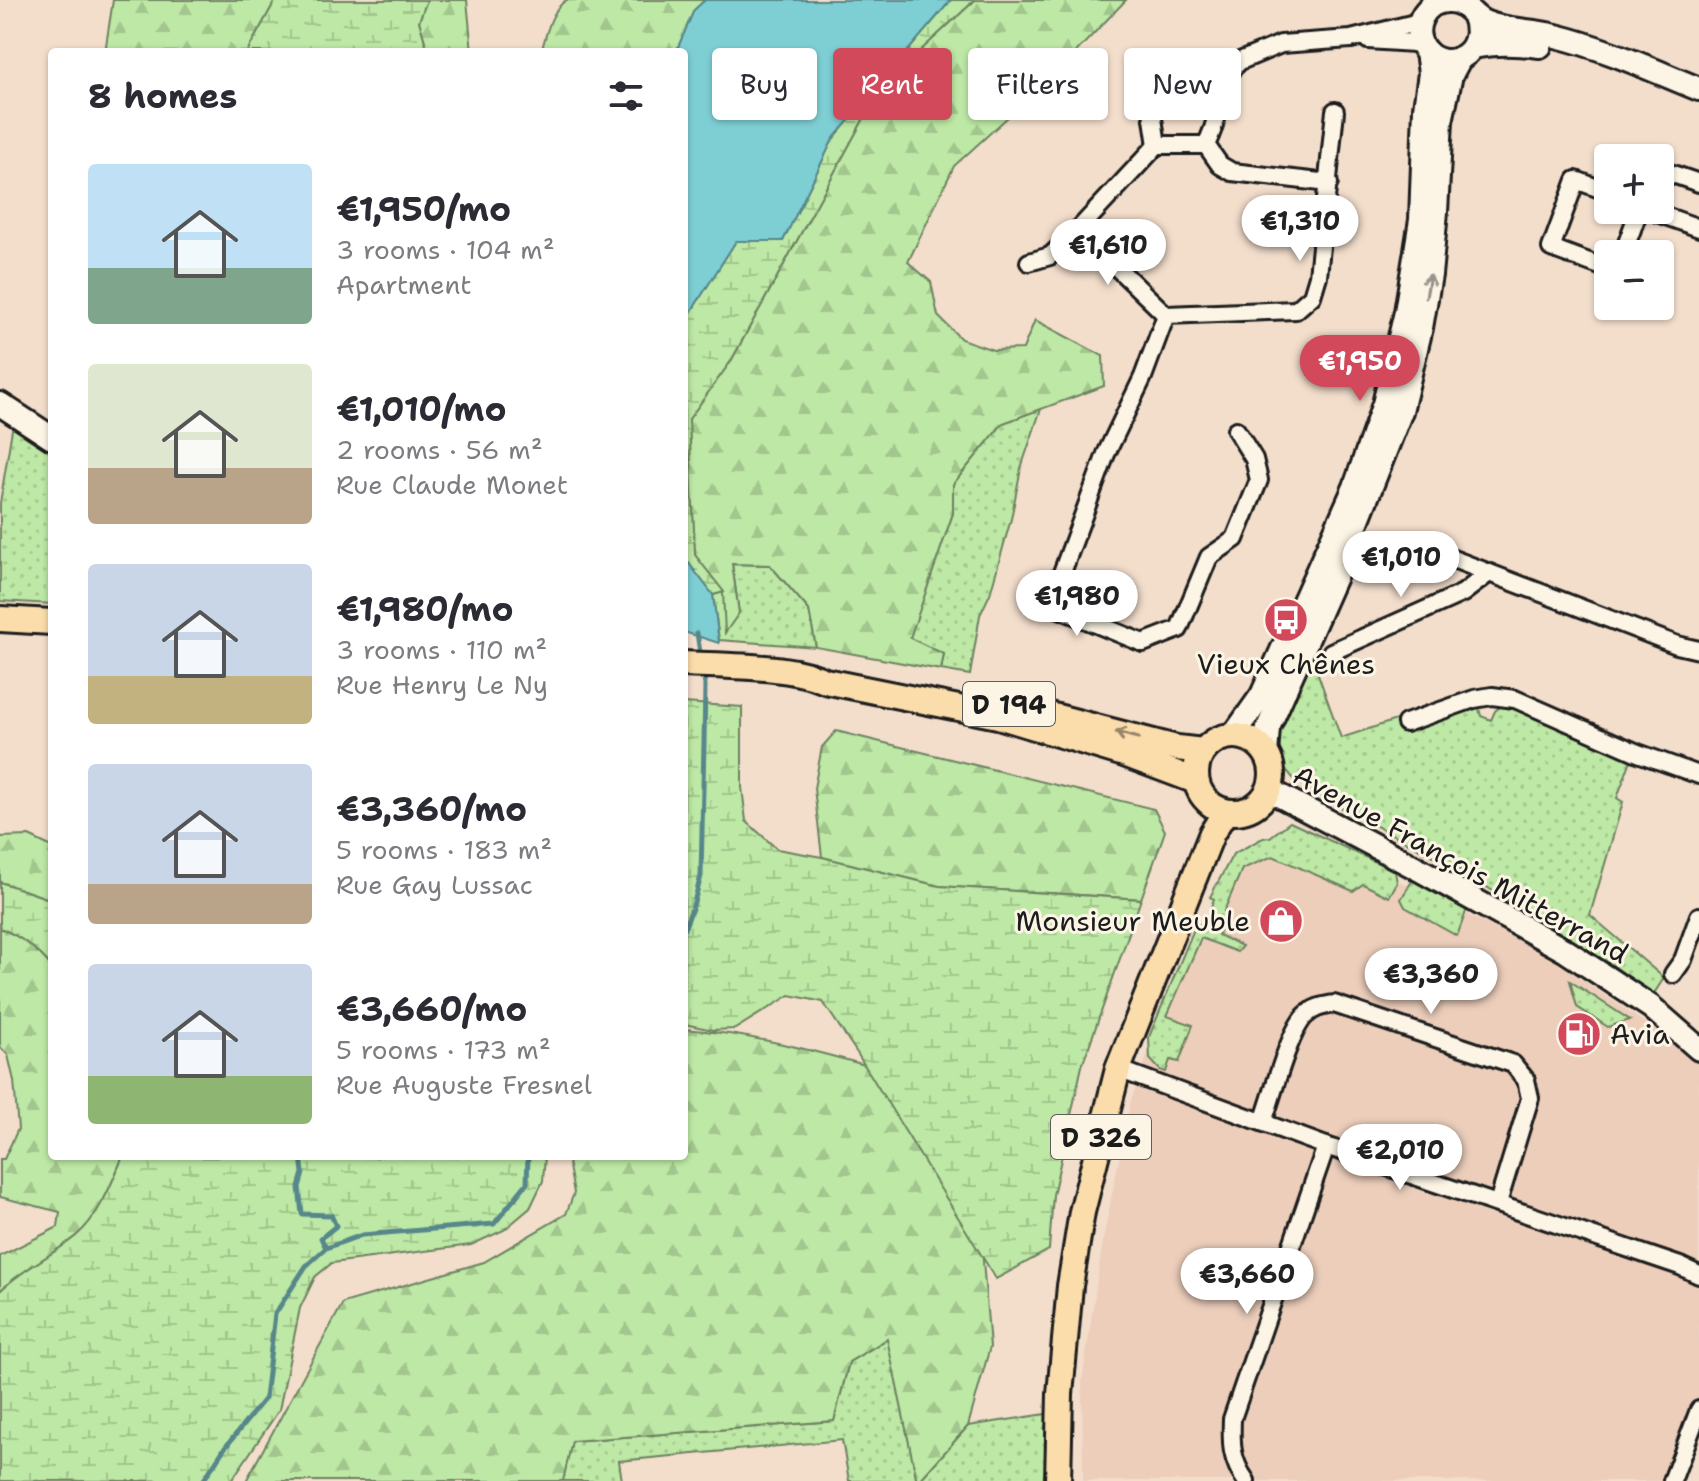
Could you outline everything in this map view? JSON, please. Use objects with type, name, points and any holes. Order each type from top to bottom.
[{"type":"main road","points":[[1233,736],[1262,695],[1355,487],[1384,404],[1406,312],[1421,220],[1425,108],[1430,73],[1418,31],[1427,10],[1438,2],[1447,1],[1465,6],[1483,22],[1556,35],[1699,89]]},
{"type":"main road","points":[[1266,754],[1268,728],[1338,570],[1401,411],[1430,275],[1441,121],[1451,75],[1478,34],[1477,24],[1465,6]]},
{"type":"main road","points":[[1425,48],[1441,60],[1450,60],[1491,43],[1526,44],[1562,50],[1699,96]]},
{"type":"main road","points":[[0,404],[48,435]]},
{"type":"main road","points":[[0,619],[48,622]]},
{"type":"main road","name":"D 194","points":[[688,664],[813,675],[825,681],[998,716],[1124,754],[1196,781]]},
{"type":"main road","name":"D 194","points":[[813,675],[827,671],[927,685],[1177,748],[1203,751]]},
{"type":"main road","points":[[1233,736],[1249,739],[1262,748],[1273,775],[1269,790],[1259,804],[1243,812],[1225,812],[1211,806],[1201,796],[1196,781],[1196,768],[1203,751],[1217,739],[1233,736]]},
{"type":"main road","name":"Avenue François Mitterrand","points":[[1269,790],[1566,951],[1651,1007],[1699,1049]]},
{"type":"main road","name":"D 326","points":[[1058,1481],[1060,1394],[1070,1286],[1082,1212],[1118,1069],[1212,833],[1225,812]]},
{"type":"street","points":[[1351,39],[1427,10]]},
{"type":"street","points":[[1241,61],[1281,44],[1351,39],[1414,43],[1425,48]]},
{"type":"street","points":[[1078,230],[1166,315],[1296,310],[1312,296],[1318,276],[1335,111]]},
{"type":"street","points":[[1153,120],[1157,145]]},
{"type":"street","points":[[1206,145],[1216,120]]},
{"type":"street","points":[[1029,262],[1050,256],[1157,145],[1206,145]]},
{"type":"street","points":[[1206,145],[1220,165],[1232,172],[1329,183]]},
{"type":"street","points":[[1674,174],[1699,183]]},
{"type":"street","points":[[1594,187],[1576,180],[1551,248],[1594,264]]},
{"type":"street","points":[[1674,219],[1699,228]]},
{"type":"street","points":[[1166,315],[1143,377],[1106,454],[1050,605],[1143,643],[1179,629],[1209,557],[1235,539],[1259,480],[1254,459],[1236,430]]},
{"type":"street","points":[[1427,549],[1677,645],[1699,650]]},
{"type":"street","points":[[1331,652],[1463,593],[1489,573]]},
{"type":"street","points":[[1406,723],[1474,699],[1492,696],[1515,699],[1638,753],[1699,775]]},
{"type":"street","points":[[1673,974],[1683,960],[1699,916]]},
{"type":"street","points":[[1263,1122],[1294,1033],[1304,1017],[1317,1007],[1334,1004],[1513,1064],[1526,1080],[1530,1098],[1498,1203]]},
{"type":"street","points":[[1118,1069],[1326,1146],[1699,1275]]},
{"type":"street","points":[[1246,1481],[1236,1467],[1231,1443],[1232,1419],[1326,1146]]},
{"type":"street","points":[[1672,1481],[1699,1410]]},
{"type":"shaded area","points":[[1291,828],[1541,951],[1668,1039],[1699,1065],[1699,1445],[1696,1444],[1682,1481],[1083,1481],[1082,1381],[1103,1240],[1130,1104],[1156,1031],[1236,859]]},
{"type":"green space","points":[[113,0],[279,0],[275,1],[249,48],[106,48]]},
{"type":"green space","points":[[427,0],[467,0],[472,48],[427,48],[419,21]]},
{"type":"green space","points":[[427,0],[419,21],[427,48],[249,48],[275,1]]},
{"type":"green space","points":[[566,0],[705,0],[694,10],[678,48],[542,48],[547,30]]},
{"type":"green space","points":[[951,0],[975,0],[923,48],[910,48]]},
{"type":"green space","points":[[975,0],[1126,0],[1080,48],[968,48],[968,120],[1005,120],[954,166],[908,262],[931,282],[938,316],[961,339],[993,350],[1023,349],[1035,320],[1103,356],[1104,386],[1003,423],[953,484],[953,513],[910,638],[944,654],[941,670],[816,647],[809,610],[770,565],[732,564],[739,613],[725,633],[723,592],[695,555],[688,420],[731,361],[863,120],[952,120],[952,48],[923,48]]},
{"type":"green space","points":[[849,120],[863,120],[731,361],[689,419],[695,555],[724,592],[713,595],[688,562],[688,317],[736,241],[783,241],[833,139]]},
{"type":"green space","points":[[1041,409],[1021,468],[1011,519],[990,594],[980,615],[970,675],[941,670],[944,654],[909,639],[953,513],[953,484],[1003,423]]},
{"type":"green space","points":[[13,423],[48,445],[48,604],[0,601],[0,503]]},
{"type":"green space","points":[[732,564],[770,565],[809,610],[816,647],[719,640],[713,595],[724,592],[739,613]]},
{"type":"green space","points":[[1312,656],[1323,663],[1318,674],[1341,738],[1399,719],[1403,731],[1478,704],[1481,716],[1491,720],[1495,711],[1504,704],[1631,760],[1617,798],[1623,802],[1590,915],[1664,978],[1653,995],[1614,966],[1456,868],[1323,798],[1293,778],[1277,752],[1276,738]]},
{"type":"green space","points":[[688,703],[742,707],[742,787],[746,821],[777,849],[939,886],[1141,899],[1082,1066],[1053,1195],[1049,1250],[996,1279],[823,1002],[790,995],[735,1029],[713,1030],[688,1025]]},
{"type":"green space","points":[[836,731],[1154,809],[1165,831],[1141,899],[939,886],[822,857],[814,788],[822,747]]},
{"type":"green space","points":[[1290,822],[1395,871],[1397,883],[1389,897],[1363,884],[1353,891],[1273,856],[1242,869],[1224,911],[1227,914],[1218,935],[1242,946],[1237,952],[1201,938],[1167,1016],[1193,1025],[1179,1062],[1170,1060],[1166,1072],[1160,1070],[1150,1059],[1149,1037],[1196,924],[1204,925],[1214,899],[1210,897],[1233,854],[1270,837]]},
{"type":"green space","points":[[29,836],[48,845],[48,899],[0,882],[0,837]]},
{"type":"green space","points":[[1412,881],[1420,882],[1467,909],[1457,936],[1405,907],[1401,899]]},
{"type":"green space","points":[[0,882],[48,899],[48,963],[29,944],[0,928]]},
{"type":"green space","points":[[0,928],[29,944],[48,963],[48,1160],[121,1160],[104,1199],[84,1228],[0,1291],[0,1256],[58,1227],[60,1212],[0,1197],[0,1159],[4,1159],[18,1129],[14,1081],[8,1055],[0,1047]]},
{"type":"green space","points":[[1570,981],[1630,1020],[1608,1027],[1577,1007]]},
{"type":"green space","points":[[688,1029],[762,1040],[890,1072],[980,1224],[990,1347],[968,1426],[917,1481],[887,1339],[849,1362],[834,1421],[572,1441],[563,1481],[246,1481],[343,1303],[484,1262],[566,1214],[574,1193],[568,1160],[688,1160]]},
{"type":"green space","points":[[121,1160],[545,1160],[543,1181],[530,1208],[504,1230],[471,1245],[332,1263],[315,1277],[300,1308],[279,1410],[231,1481],[0,1481],[0,1291],[84,1228],[104,1199]]},
{"type":"green space","points":[[888,1339],[917,1481],[849,1481],[842,1440],[619,1461],[622,1481],[561,1481],[571,1441],[834,1421],[849,1362]]},
{"type":"green space","points":[[1053,1413],[1055,1481],[919,1481],[968,1426]]},
{"type":"water","points":[[705,0],[951,0],[910,48],[833,48],[833,120],[849,120],[833,139],[783,241],[736,241],[688,317],[688,48],[678,48],[694,10]]},
{"type":"water","points":[[688,562],[713,595],[719,643],[688,633]]},
{"type":"waterway","points":[[697,633],[701,659]]},
{"type":"waterway","points":[[688,919],[701,876],[703,672]]},
{"type":"waterway","points":[[301,1160],[303,1173],[299,1187],[302,1214],[331,1215],[336,1226],[321,1238],[326,1248]]},
{"type":"waterway","points":[[203,1481],[265,1398],[275,1314],[306,1266],[326,1248],[362,1235],[494,1224],[527,1183],[528,1160]]},
{"type":"place","name":"Vieux Chênes","points":[[1286,620]]},
{"type":"place","name":"Monsieur Meuble","points":[[1281,921]]},
{"type":"place","name":"Avia","points":[[1579,1034]]}]
